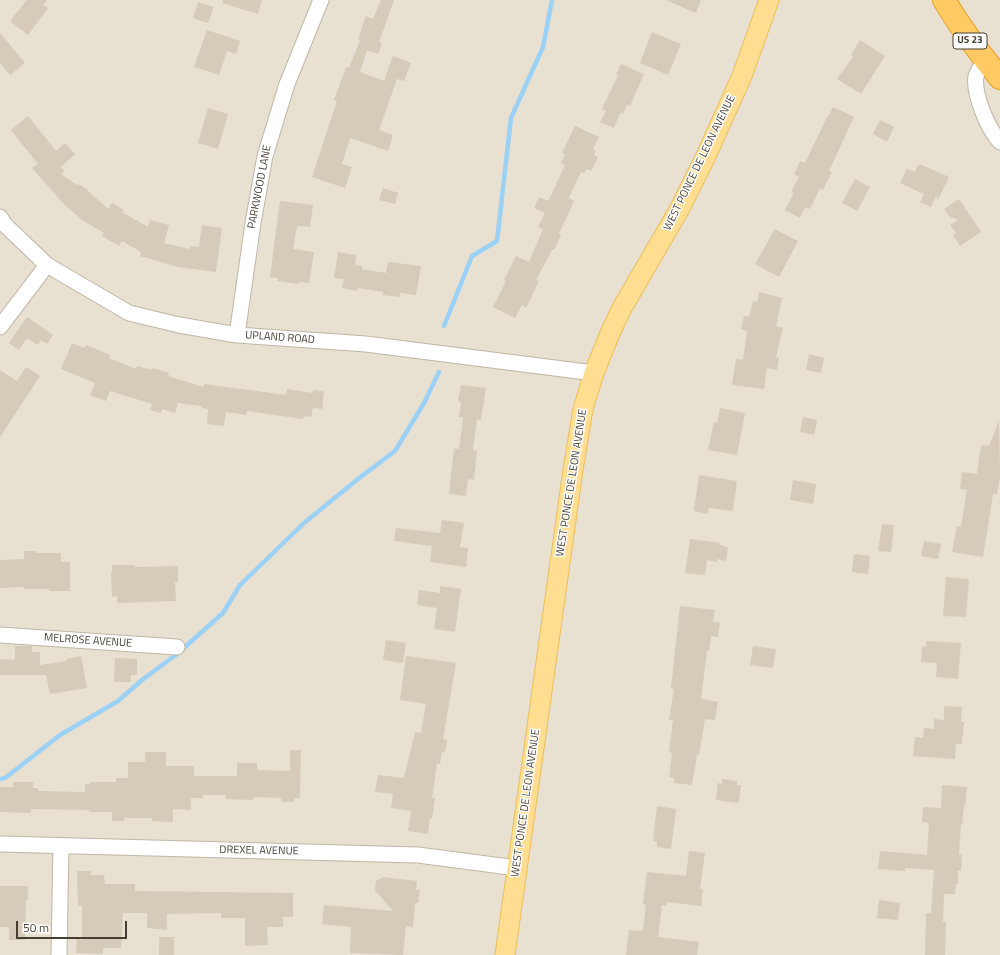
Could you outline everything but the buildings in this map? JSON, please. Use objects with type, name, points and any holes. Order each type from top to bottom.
[{"type":"highway","name":"US 23","points":[[944,0],[962,30],[984,60],[1000,78]]},
{"type":"main road","name":"WEST PONCE DE LEON AVENUE","points":[[505,955],[572,470],[580,423],[594,373],[611,331],[622,308],[679,210],[708,152],[742,76],[769,0]]},
{"type":"street","name":"PARKWOOD LANE","points":[[237,335],[253,223],[265,156],[287,84],[321,0]]},
{"type":"street","points":[[984,60],[976,76],[976,88],[985,118],[993,135],[1000,142]]},
{"type":"street","name":"UPLAND ROAD","points":[[0,217],[5,224],[47,265],[129,313],[179,325],[237,335],[366,344],[594,373]]},
{"type":"street","points":[[0,327],[47,265]]},
{"type":"street","name":"MELROSE AVENUE","points":[[0,635],[177,647]]},
{"type":"street","name":"DREXEL AVENUE","points":[[0,844],[418,855],[517,868]]},
{"type":"street","points":[[59,955],[61,846]]},
{"type":"shaded area","points":[[0,0],[1000,0],[1000,955],[0,955]]},
{"type":"waterway","points":[[444,326],[472,256],[497,241],[511,118],[543,47],[552,0]]},
{"type":"waterway","points":[[0,779],[5,778],[60,735],[118,701],[142,680],[177,654],[223,613],[240,585],[304,523],[395,451],[424,403],[439,372]]}]
